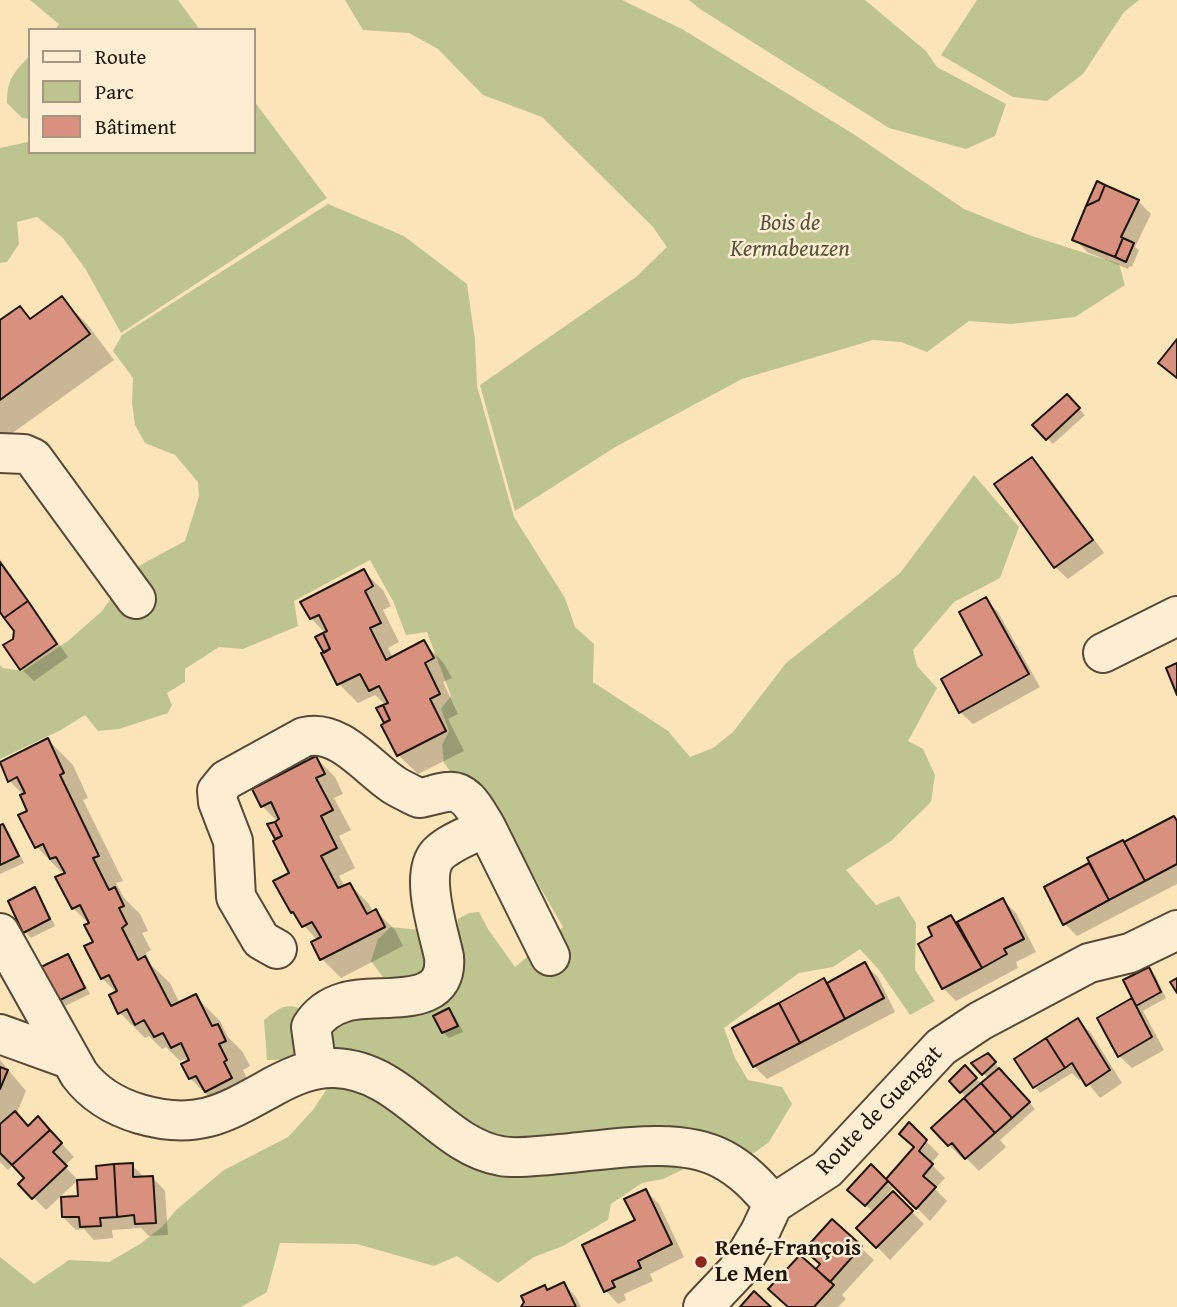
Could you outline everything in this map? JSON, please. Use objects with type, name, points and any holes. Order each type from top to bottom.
[{"type":"street","points":[[0,453],[24,454],[33,458],[136,599]]},
{"type":"street","points":[[1103,653],[1177,616]]},
{"type":"street","points":[[277,949],[261,940],[236,897],[233,841],[218,802],[217,791],[226,780],[304,737],[316,734],[333,740],[397,787],[419,798],[458,792],[468,800],[486,827],[550,956]]},
{"type":"street","points":[[317,1069],[311,1027],[324,1012],[348,1001],[403,998],[423,993],[441,979],[445,966],[429,883],[432,867],[445,848],[486,827]]},
{"type":"street","name":"Route de Guengat","points":[[773,1204],[827,1169],[929,1059],[966,1029],[1089,963],[1130,953],[1177,930]]},
{"type":"street","points":[[0,933],[69,1059],[87,1086],[135,1113],[169,1122],[187,1122],[220,1114],[287,1079],[317,1069],[335,1068],[378,1079],[468,1143],[501,1156],[665,1147],[700,1150],[721,1158],[752,1180],[773,1204],[737,1270],[703,1307]]},
{"type":"street","points":[[0,1034],[69,1059]]},
{"type":"green space","points":[[30,0],[178,0],[199,28],[56,28],[59,24]]},
{"type":"green space","name":"Bois de Kermabeuzen","points":[[345,0],[622,0],[682,29],[855,135],[964,209],[1029,235],[1119,264],[1125,285],[1075,317],[1011,324],[969,321],[927,352],[901,342],[873,340],[742,379],[617,446],[515,511],[480,385],[636,277],[667,247],[653,227],[542,117],[483,95],[438,49],[409,33],[363,30]]},
{"type":"green space","points":[[689,0],[865,0],[926,51],[937,67],[1006,104],[995,136],[966,149],[889,128]]},
{"type":"green space","points":[[977,0],[1139,0],[1124,12],[1083,74],[1047,101],[1013,97],[941,55]]},
{"type":"green space","points":[[28,57],[28,119],[22,118],[7,103],[8,87],[12,76]]},
{"type":"green space","points":[[256,104],[327,198],[121,333],[86,270],[63,238],[37,217],[17,222],[19,244],[7,262],[0,263],[0,148],[28,142],[28,154],[256,154]]},
{"type":"green space","points":[[328,204],[404,236],[467,284],[475,340],[477,386],[514,517],[565,598],[575,627],[594,644],[593,682],[668,731],[690,757],[713,748],[733,732],[786,663],[900,573],[974,475],[1019,527],[1000,578],[954,602],[913,650],[917,666],[937,688],[908,741],[923,749],[935,775],[931,802],[891,841],[846,870],[876,905],[899,896],[916,923],[915,970],[935,1001],[910,1015],[879,970],[860,949],[833,967],[799,973],[724,1028],[735,1058],[748,1080],[782,1087],[792,1104],[769,1142],[754,1153],[690,1166],[663,1179],[642,1183],[611,1204],[608,1220],[563,1246],[534,1257],[498,1283],[457,1256],[434,1266],[357,1244],[280,1243],[267,1292],[241,1307],[0,1307],[0,1257],[34,1284],[69,1260],[109,1262],[140,1244],[163,1226],[176,1210],[224,1170],[288,1137],[312,1111],[327,1089],[341,1059],[267,1060],[264,1020],[284,1007],[294,1006],[306,1011],[388,984],[371,961],[378,939],[391,927],[421,930],[458,944],[458,919],[469,913],[479,912],[515,967],[563,927],[503,823],[472,799],[444,763],[442,745],[449,731],[441,709],[451,696],[427,632],[406,635],[393,601],[370,560],[294,601],[298,626],[243,649],[219,647],[185,669],[185,682],[167,693],[172,705],[168,713],[119,729],[98,731],[85,715],[61,730],[0,759],[0,665],[3,668],[23,671],[68,641],[102,611],[123,581],[137,567],[185,541],[199,496],[198,482],[175,455],[145,443],[135,425],[133,378],[113,351],[122,335]]},
{"type":"building","points":[[1097,181],[1105,185],[1099,200],[1086,206]]},
{"type":"building","points":[[1105,185],[1139,200],[1121,237],[1123,238],[1115,257],[1072,240],[1086,206],[1099,200]]},
{"type":"building","points":[[1123,238],[1134,243],[1126,262],[1115,257]]},
{"type":"building","points":[[62,296],[90,334],[0,400],[0,320],[20,306],[30,319]]},
{"type":"building","points":[[1177,339],[1177,378],[1158,363]]},
{"type":"building","points":[[1067,394],[1080,408],[1046,440],[1032,425]]},
{"type":"building","points":[[1032,457],[1093,540],[1054,568],[994,484]]},
{"type":"building","points":[[0,562],[28,601],[4,618],[0,612]]},
{"type":"building","points":[[364,569],[373,586],[365,591],[381,623],[370,628],[386,660],[424,640],[434,658],[425,663],[440,694],[430,699],[446,731],[397,756],[381,725],[390,720],[383,705],[388,703],[379,686],[369,691],[360,674],[337,685],[321,653],[330,649],[323,633],[327,631],[319,615],[310,619],[300,602]]},
{"type":"building","points":[[986,597],[1029,674],[959,713],[941,679],[982,655],[959,612]]},
{"type":"building","points":[[28,601],[57,644],[20,670],[3,645],[13,639],[14,631],[4,618]]},
{"type":"building","points":[[323,633],[330,649],[324,653],[315,637]]},
{"type":"building","points":[[1177,663],[1177,695],[1166,668]]},
{"type":"building","points":[[383,705],[390,720],[384,723],[376,708]]},
{"type":"building","points":[[48,738],[64,773],[60,775],[99,856],[93,858],[109,890],[115,887],[124,906],[119,908],[127,924],[122,928],[138,960],[145,956],[171,1006],[196,994],[212,1026],[218,1024],[226,1041],[219,1044],[232,1078],[205,1092],[196,1076],[189,1079],[181,1064],[189,1060],[181,1043],[171,1048],[163,1033],[154,1037],[144,1020],[135,1025],[127,1009],[118,1014],[109,995],[117,991],[109,975],[101,979],[84,946],[93,942],[84,925],[89,923],[80,905],[72,909],[55,877],[65,873],[56,857],[50,859],[43,844],[35,848],[18,815],[27,811],[20,795],[25,793],[17,777],[8,782],[0,762]]},
{"type":"building","points":[[316,756],[325,774],[316,778],[333,810],[321,816],[337,848],[321,856],[338,888],[350,883],[367,914],[376,909],[385,927],[320,960],[311,942],[321,937],[312,922],[302,927],[273,881],[289,873],[273,841],[282,836],[275,822],[279,819],[271,802],[261,807],[252,789]]},
{"type":"building","points":[[1174,816],[1177,821],[1177,864],[1145,881],[1124,842]]},
{"type":"building","points":[[275,822],[282,836],[275,839],[267,824]]},
{"type":"building","points":[[3,824],[19,856],[0,865],[0,825]]},
{"type":"building","points":[[1123,840],[1145,881],[1109,900],[1087,858]]},
{"type":"building","points":[[1089,863],[1109,900],[1063,925],[1044,887]]},
{"type":"building","points":[[35,887],[50,919],[23,933],[8,901]]},
{"type":"building","points":[[1003,898],[1024,939],[1004,949],[1007,954],[982,968],[957,922]]},
{"type":"building","points":[[951,915],[982,968],[942,989],[918,944],[932,936],[928,927]]},
{"type":"building","points":[[68,954],[85,988],[58,1001],[41,967]]},
{"type":"building","points":[[865,962],[884,998],[845,1019],[827,983]]},
{"type":"building","points":[[1149,967],[1161,992],[1136,1006],[1123,980]]},
{"type":"building","points":[[824,978],[845,1019],[800,1043],[779,1003]]},
{"type":"building","points":[[1177,978],[1177,993],[1170,982]]},
{"type":"building","points":[[1132,998],[1152,1037],[1118,1057],[1097,1018]]},
{"type":"building","points":[[779,1003],[800,1043],[753,1067],[732,1028]]},
{"type":"building","points":[[449,1008],[458,1026],[442,1033],[433,1016]]},
{"type":"building","points":[[1078,1018],[1110,1070],[1086,1086],[1072,1063],[1065,1068],[1046,1038]]},
{"type":"building","points":[[1046,1038],[1065,1068],[1033,1088],[1014,1059]]},
{"type":"building","points":[[988,1053],[996,1062],[982,1075],[971,1063]]},
{"type":"building","points":[[965,1065],[977,1078],[960,1093],[949,1081]]},
{"type":"building","points":[[0,1067],[8,1070],[0,1089]]},
{"type":"building","points":[[999,1068],[1030,1102],[1012,1118],[981,1083]]},
{"type":"building","points":[[981,1083],[1012,1118],[995,1133],[964,1098]]},
{"type":"building","points":[[964,1098],[995,1133],[965,1159],[952,1143],[948,1146],[931,1128]]},
{"type":"building","points":[[15,1111],[28,1126],[38,1116],[50,1130],[12,1165],[0,1153],[0,1124]]},
{"type":"building","points":[[909,1122],[927,1140],[919,1151],[933,1164],[923,1176],[936,1187],[916,1209],[886,1179],[914,1147],[899,1134]]},
{"type":"building","points":[[50,1130],[62,1143],[53,1152],[67,1166],[32,1199],[18,1184],[24,1178],[12,1165]]},
{"type":"building","points":[[133,1163],[133,1177],[153,1176],[156,1223],[135,1224],[134,1215],[117,1217],[114,1164]]},
{"type":"building","points":[[114,1164],[117,1217],[100,1218],[101,1226],[80,1227],[79,1217],[62,1217],[61,1197],[78,1196],[77,1180],[97,1179],[96,1166]]},
{"type":"building","points":[[871,1164],[888,1181],[865,1206],[847,1190]]},
{"type":"building","points":[[646,1189],[672,1244],[638,1261],[641,1268],[612,1281],[615,1287],[604,1292],[582,1245],[635,1220],[624,1199]]},
{"type":"building","points":[[893,1191],[913,1211],[876,1248],[856,1228]]},
{"type":"building","points":[[832,1219],[862,1246],[830,1282],[816,1269],[820,1264],[804,1250]]},
{"type":"building","points":[[800,1255],[834,1285],[814,1307],[788,1307],[768,1289]]},
{"type":"building","points":[[564,1282],[576,1307],[521,1307],[524,1302],[521,1296],[545,1285],[547,1290]]},
{"type":"building","points":[[754,1291],[771,1307],[740,1307]]},
{"type":"place","name":"René-François Le Men","points":[[701,1262]]}]
